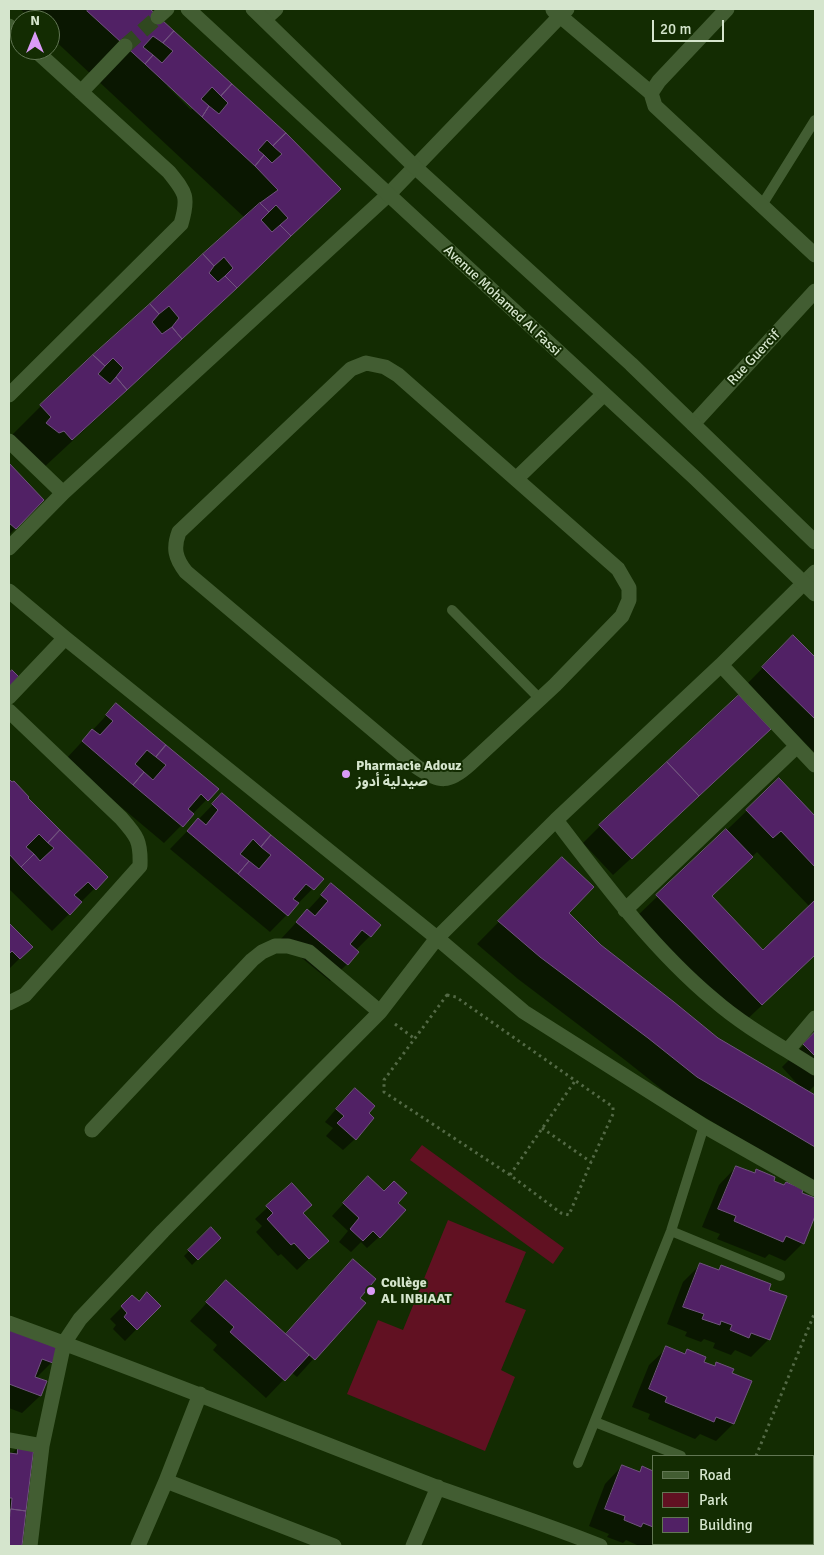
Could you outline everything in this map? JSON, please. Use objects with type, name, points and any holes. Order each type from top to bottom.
[{"type":"street","name":"Avenue Mohamed Al Fassi","points":[[188,9],[603,395],[812,583]]},
{"type":"street","points":[[253,9],[270,14],[415,167],[631,364],[815,542]]},
{"type":"street","points":[[653,100],[659,82],[728,9]]},
{"type":"street","points":[[9,548],[63,493],[388,195],[560,11],[815,255]]},
{"type":"street","points":[[81,92],[125,46]]},
{"type":"street","points":[[9,395],[181,224],[186,205],[182,188],[169,172],[46,60]]},
{"type":"street","name":"Rue Guercif","points":[[693,424],[815,291]]},
{"type":"street","points":[[366,363],[386,367],[398,375],[516,479],[618,570],[629,588],[629,600],[622,616],[540,699],[457,775],[444,779],[432,778],[410,761],[186,572],[178,562],[175,553],[179,532],[351,369],[366,363]]},
{"type":"street","points":[[516,479],[603,395]]},
{"type":"street","points":[[9,441],[63,493]]},
{"type":"street","points":[[30,1546],[42,1446],[64,1343],[80,1319],[163,1231],[380,1012],[437,938],[556,820],[721,664],[812,583]]},
{"type":"street","points":[[9,591],[437,938],[524,1012],[704,1126],[815,1189]]},
{"type":"street","points":[[9,697],[65,638]]},
{"type":"street","points":[[721,664],[815,765]]},
{"type":"street","points":[[9,711],[121,818],[135,834],[140,848],[140,866],[25,995],[9,1003]]},
{"type":"street","points":[[625,910],[797,746]]},
{"type":"street","points":[[556,820],[625,910],[690,979],[749,1027],[815,1068]]},
{"type":"street","points":[[92,1130],[252,960],[262,952],[275,946],[288,946],[309,952],[380,1012]]},
{"type":"street","points":[[788,1050],[815,1018]]},
{"type":"street","points":[[9,1322],[438,1487],[555,1528],[600,1546]]},
{"type":"street","points":[[138,1546],[200,1394]]},
{"type":"street","points":[[9,1440],[42,1446]]},
{"type":"street","points":[[166,1481],[334,1546]]},
{"type":"street","points":[[413,1546],[438,1487]]},
{"type":"lane","points":[[762,205],[815,120]]},
{"type":"lane","points":[[452,610],[540,699]]},
{"type":"lane","points":[[578,1463],[671,1231],[704,1126]]},
{"type":"lane","points":[[671,1231],[780,1276]]},
{"type":"lane","points":[[595,1422],[678,1455]]},
{"type":"path","points":[[447,995],[451,995],[613,1107],[613,1114],[591,1162],[569,1216],[561,1213],[510,1175],[384,1092],[384,1080],[447,995]]},
{"type":"path","points":[[510,1175],[575,1080]]},
{"type":"path","points":[[542,1128],[591,1162]]},
{"type":"path","points":[[756,1455],[815,1312]]},
{"type":"green space","points":[[422,1145],[564,1248],[553,1264],[410,1160]]},
{"type":"green space","points":[[448,1220],[526,1252],[505,1302],[526,1310],[501,1370],[515,1377],[485,1451],[347,1394],[378,1320],[403,1330]]},
{"type":"building","points":[[89,9],[150,9],[174,31],[163,43],[153,36],[143,47],[153,55],[145,64],[87,11]]},
{"type":"building","points":[[174,31],[232,84],[221,96],[212,87],[201,99],[209,106],[202,117],[145,64],[153,55],[162,63],[173,51],[163,43]]},
{"type":"building","points":[[232,84],[286,133],[273,146],[267,140],[258,150],[264,155],[255,166],[202,117],[209,106],[219,114],[228,103],[221,96]]},
{"type":"building","points":[[286,133],[341,189],[291,236],[280,225],[288,218],[276,205],[269,212],[260,203],[278,190],[255,166],[264,155],[272,163],[282,154],[273,146]]},
{"type":"building","points":[[260,203],[269,212],[261,220],[272,232],[280,225],[291,236],[237,288],[225,276],[233,268],[224,257],[214,266],[203,254]]},
{"type":"building","points":[[203,254],[214,266],[209,273],[218,282],[225,276],[237,288],[182,339],[172,327],[179,318],[169,306],[159,314],[150,304]]},
{"type":"building","points":[[150,304],[159,314],[152,322],[162,334],[172,327],[182,339],[127,390],[116,377],[123,368],[113,358],[105,366],[93,355]]},
{"type":"building","points":[[93,355],[105,366],[98,374],[110,384],[116,377],[127,390],[72,440],[64,431],[59,433],[46,423],[51,417],[40,405]]},
{"type":"building","points":[[9,463],[44,500],[16,529],[9,523]]},
{"type":"building","points":[[793,635],[815,657],[815,719],[762,667]]},
{"type":"building","points":[[12,670],[23,681],[9,695],[9,673]]},
{"type":"building","points":[[739,695],[771,729],[699,796],[667,762]]},
{"type":"building","points":[[116,703],[166,745],[156,757],[147,750],[135,764],[144,772],[133,785],[82,741],[92,729],[100,735],[113,721],[106,715]]},
{"type":"building","points":[[166,745],[219,789],[208,801],[201,794],[188,809],[194,814],[183,827],[133,785],[144,772],[153,780],[166,765],[156,757]]},
{"type":"building","points":[[667,762],[699,796],[632,859],[599,825]]},
{"type":"building","points":[[779,778],[815,816],[815,867],[781,831],[773,838],[746,810]]},
{"type":"building","points":[[9,779],[12,782],[14,781],[60,830],[48,843],[39,834],[26,847],[34,854],[21,867],[9,854]]},
{"type":"building","points":[[222,793],[271,835],[261,847],[253,839],[240,854],[249,861],[238,874],[187,831],[198,818],[206,825],[218,810],[212,804]]},
{"type":"building","points":[[726,829],[753,857],[712,896],[763,950],[815,900],[815,955],[762,1005],[656,895]]},
{"type":"building","points":[[60,830],[108,877],[96,890],[88,882],[74,895],[82,902],[70,915],[21,867],[34,854],[40,861],[54,848],[48,843]]},
{"type":"building","points":[[271,835],[324,879],[314,890],[306,884],[293,899],[299,903],[288,916],[238,874],[249,861],[259,869],[271,855],[261,847]]},
{"type":"building","points":[[562,857],[594,887],[569,913],[601,945],[718,1038],[815,1095],[815,1147],[697,1077],[540,957],[498,921]]},
{"type":"building","points":[[331,883],[381,925],[371,937],[362,930],[350,944],[359,952],[348,965],[296,922],[307,909],[315,916],[328,901],[321,895]]},
{"type":"building","points":[[9,923],[33,947],[20,959],[12,951],[9,954]]},
{"type":"building","points":[[815,1032],[815,1056],[803,1044]]},
{"type":"building","points":[[355,1088],[375,1106],[369,1113],[374,1118],[356,1140],[337,1123],[344,1116],[336,1109]]},
{"type":"building","points":[[736,1166],[755,1173],[756,1169],[775,1177],[774,1181],[784,1185],[786,1182],[803,1189],[802,1193],[815,1198],[815,1216],[804,1244],[786,1236],[783,1242],[734,1221],[736,1216],[718,1209]]},
{"type":"building","points":[[368,1176],[384,1191],[394,1181],[407,1193],[398,1203],[406,1210],[380,1238],[373,1231],[363,1241],[350,1229],[359,1218],[343,1203]]},
{"type":"building","points":[[292,1183],[312,1205],[303,1213],[329,1241],[309,1259],[294,1243],[291,1245],[267,1219],[273,1213],[266,1206]]},
{"type":"building","points":[[211,1227],[221,1238],[198,1260],[188,1250]]},
{"type":"building","points":[[353,1259],[376,1279],[360,1298],[366,1303],[315,1360],[286,1334]]},
{"type":"building","points":[[700,1263],[719,1270],[721,1265],[771,1284],[769,1290],[787,1296],[770,1340],[751,1333],[749,1338],[730,1330],[732,1325],[721,1321],[720,1325],[702,1319],[704,1314],[683,1307]]},
{"type":"building","points":[[226,1280],[309,1355],[285,1381],[230,1332],[234,1327],[206,1302]]},
{"type":"building","points":[[147,1292],[161,1306],[137,1330],[124,1317],[127,1313],[121,1306],[132,1295],[139,1301]]},
{"type":"building","points":[[9,1329],[58,1348],[53,1363],[42,1359],[35,1377],[47,1381],[41,1396],[9,1384]]},
{"type":"building","points":[[666,1346],[685,1354],[687,1349],[706,1357],[704,1362],[715,1366],[716,1362],[734,1369],[732,1373],[752,1381],[734,1424],[716,1417],[714,1422],[665,1402],[667,1397],[649,1389]]},
{"type":"building","points":[[18,1445],[34,1447],[26,1511],[11,1509],[12,1498],[9,1498],[9,1453],[17,1454]]},
{"type":"building","points":[[622,1465],[640,1472],[642,1466],[652,1471],[652,1527],[643,1523],[641,1527],[624,1520],[625,1516],[605,1509]]},
{"type":"building","points":[[11,1509],[26,1511],[22,1546],[9,1546]]},
{"type":"tunnel","points":[[125,46],[158,17]]},
{"type":"place","name":"Pharmacie Adouz صيدلية أدوز","points":[[346,774]]},
{"type":"place","name":"Collège AL INBIAAT","points":[[371,1291]]}]
